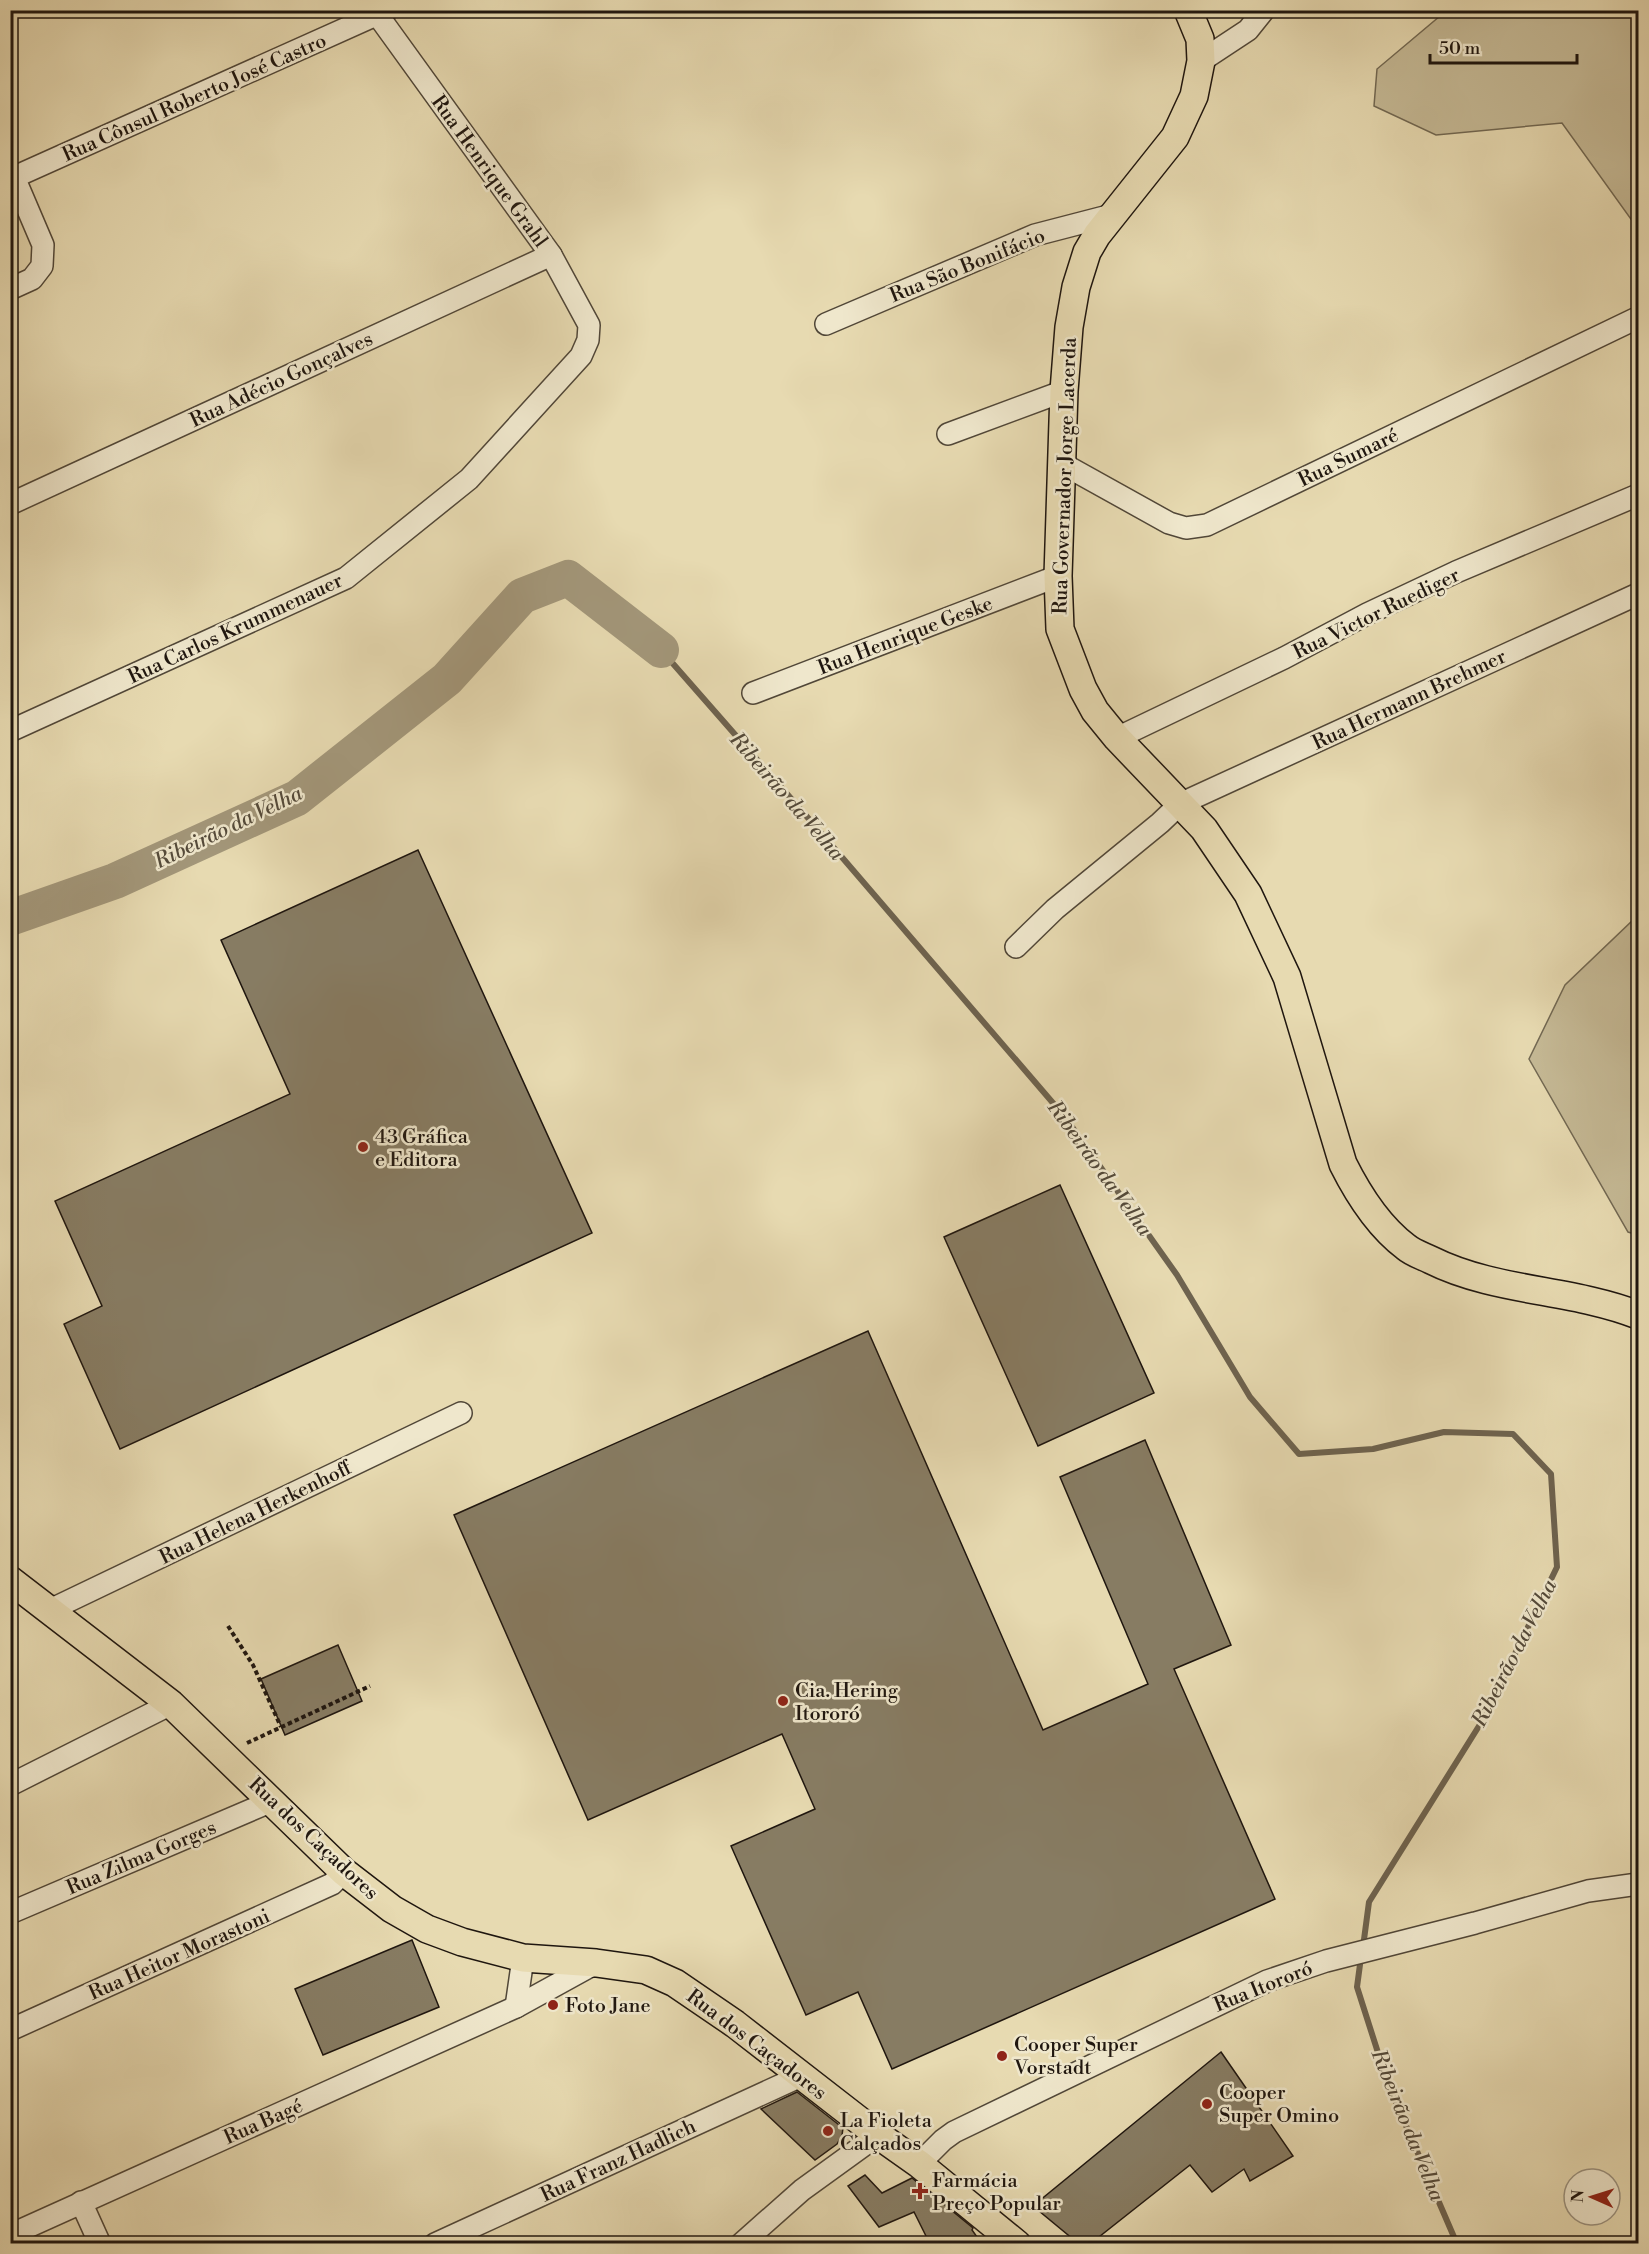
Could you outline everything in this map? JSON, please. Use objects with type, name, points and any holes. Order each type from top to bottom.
[{"type":"main road","name":"Rua Governador Jorge Lacerda","points":[[1188,10],[1200,39],[1201,61],[1194,96],[1175,137],[1112,215],[1088,252],[1076,287],[1069,327],[1064,391],[1058,576],[1060,629],[1070,659],[1095,711],[1117,738],[1204,829],[1248,894],[1287,977],[1343,1164],[1357,1191],[1377,1218],[1407,1248],[1454,1271],[1611,1305],[1638,1316]]},
{"type":"main road","name":"Rua dos Caçadores","points":[[10,1580],[171,1704],[344,1872],[392,1909],[427,1929],[462,1942],[523,1958],[596,1963],[646,1970],[675,1983],[735,2024],[919,2164],[1017,2244]]},
{"type":"street","points":[[1201,61],[1248,30],[1264,10]]},
{"type":"street","name":"Rua Cônsul Roberto José Castro","points":[[12,178],[379,12]]},
{"type":"street","name":"Rua Henrique Grahl","points":[[379,12],[551,255],[590,325],[588,340]]},
{"type":"street","points":[[10,289],[32,279],[42,266],[43,245],[12,178]]},
{"type":"street","name":"Rua São Bonifácio","points":[[825,324],[1035,235],[1112,215]]},
{"type":"street","name":"Rua Adécio Gonçalves","points":[[10,504],[551,255]]},
{"type":"street","name":"Rua Sumaré","points":[[1061,463],[1169,523],[1186,528],[1207,525],[1635,319]]},
{"type":"street","name":"Rua Carlos Krummenauer","points":[[10,731],[346,579],[469,479],[581,356],[588,340]]},
{"type":"street","points":[[948,434],[1064,391]]},
{"type":"street","name":"Rua Victor Ruediger","points":[[1117,738],[1456,572],[1638,495]]},
{"type":"street","name":"Rua Henrique Geske","points":[[753,693],[1058,576]]},
{"type":"street","name":"Rua Hermann Brehmer","points":[[1016,947],[1055,909],[1180,804],[1638,594]]},
{"type":"street","name":"Rua Helena Herkenhoff","points":[[50,1610],[461,1413]]},
{"type":"street","points":[[10,1785],[171,1704]]},
{"type":"street","name":"Rua Zilma Gorges","points":[[10,1914],[272,1801]]},
{"type":"street","name":"Rua Heitor Morastoni","points":[[10,2030],[332,1884],[344,1872]]},
{"type":"street","name":"Rua Itororó","points":[[919,2164],[954,2132],[1248,1990],[1326,1961],[1588,1891],[1638,1884]]},
{"type":"street","points":[[516,2007],[523,1958]]},
{"type":"street","name":"Rua Bagé","points":[[10,2235],[516,2007],[596,1963]]},
{"type":"street","name":"Rua Franz Hadlich","points":[[435,2244],[801,2076]]},
{"type":"street","points":[[741,2244],[802,2190],[878,2135]]},
{"type":"street","points":[[81,2202],[100,2244]]},
{"type":"path","points":[[228,1626],[253,1665],[281,1727]]},
{"type":"path","points":[[247,1743],[370,1686]]},
{"type":"shaded area","points":[[1446,11],[1638,11],[1638,229],[1562,123],[1436,135],[1374,106],[1377,69]]},
{"type":"shaded area","points":[[1638,909],[1638,1235],[1628,1232],[1529,1059],[1565,985],[1635,918]]},
{"type":"building","name":"43 Gráfica e Editora","points":[[418,850],[592,1233],[120,1449],[64,1324],[102,1306],[55,1201],[290,1094],[221,940]]},
{"type":"building","points":[[1060,1185],[1154,1393],[1038,1446],[944,1237]]},
{"type":"building","name":"Cia. Hering Itororó","points":[[868,1331],[1043,1730],[1148,1684],[1060,1477],[1145,1440],[1231,1645],[1174,1669],[1275,1899],[892,2069],[858,1992],[806,2015],[731,1846],[815,1809],[782,1734],[588,1820],[454,1515]]},
{"type":"building","points":[[338,1645],[362,1701],[285,1735],[261,1679]]},
{"type":"building","points":[[412,1940],[439,2007],[323,2055],[295,1989]]},
{"type":"building","name":"Cooper Super Omino","points":[[1221,2052],[1293,2156],[1250,2181],[1244,2169],[1212,2192],[1190,2165],[1090,2244],[1079,2244],[1033,2206]]},
{"type":"building","points":[[797,2092],[843,2128],[837,2144],[815,2160],[761,2109]]},
{"type":"building","points":[[865,2175],[882,2193],[912,2178],[973,2228],[972,2230],[982,2244],[930,2244],[914,2212],[879,2227],[848,2186]]},
{"type":"waterway","name":"Ribeirão da Velha","points":[[10,918],[115,881],[297,798],[447,679],[522,596],[568,578],[661,650]]},
{"type":"waterway","name":"Ribeirão da Velha","points":[[661,650],[1065,1117],[1177,1275],[1250,1397],[1299,1454],[1373,1449],[1444,1432],[1513,1434],[1551,1474],[1557,1567],[1484,1718],[1369,1902],[1363,1947]]},
{"type":"waterway","name":"Ribeirão da Velha","points":[[1361,1957],[1357,1987],[1388,2084],[1457,2244]]},
{"type":"place","name":"43 Gráfica e Editora","points":[[363,1147]]},
{"type":"place","name":"Cia. Hering Itororó","points":[[783,1701]]},
{"type":"place","name":"Foto Jane","points":[[553,2005]]},
{"type":"place","name":"Cooper Super Vorstadt","points":[[1002,2056]]},
{"type":"place","name":"Cooper Super Omino","points":[[1207,2104]]},
{"type":"place","name":"La Fioleta Calçados","points":[[828,2131]]},
{"type":"place","name":"Farmácia Preço Popular","points":[[920,2191]]}]
